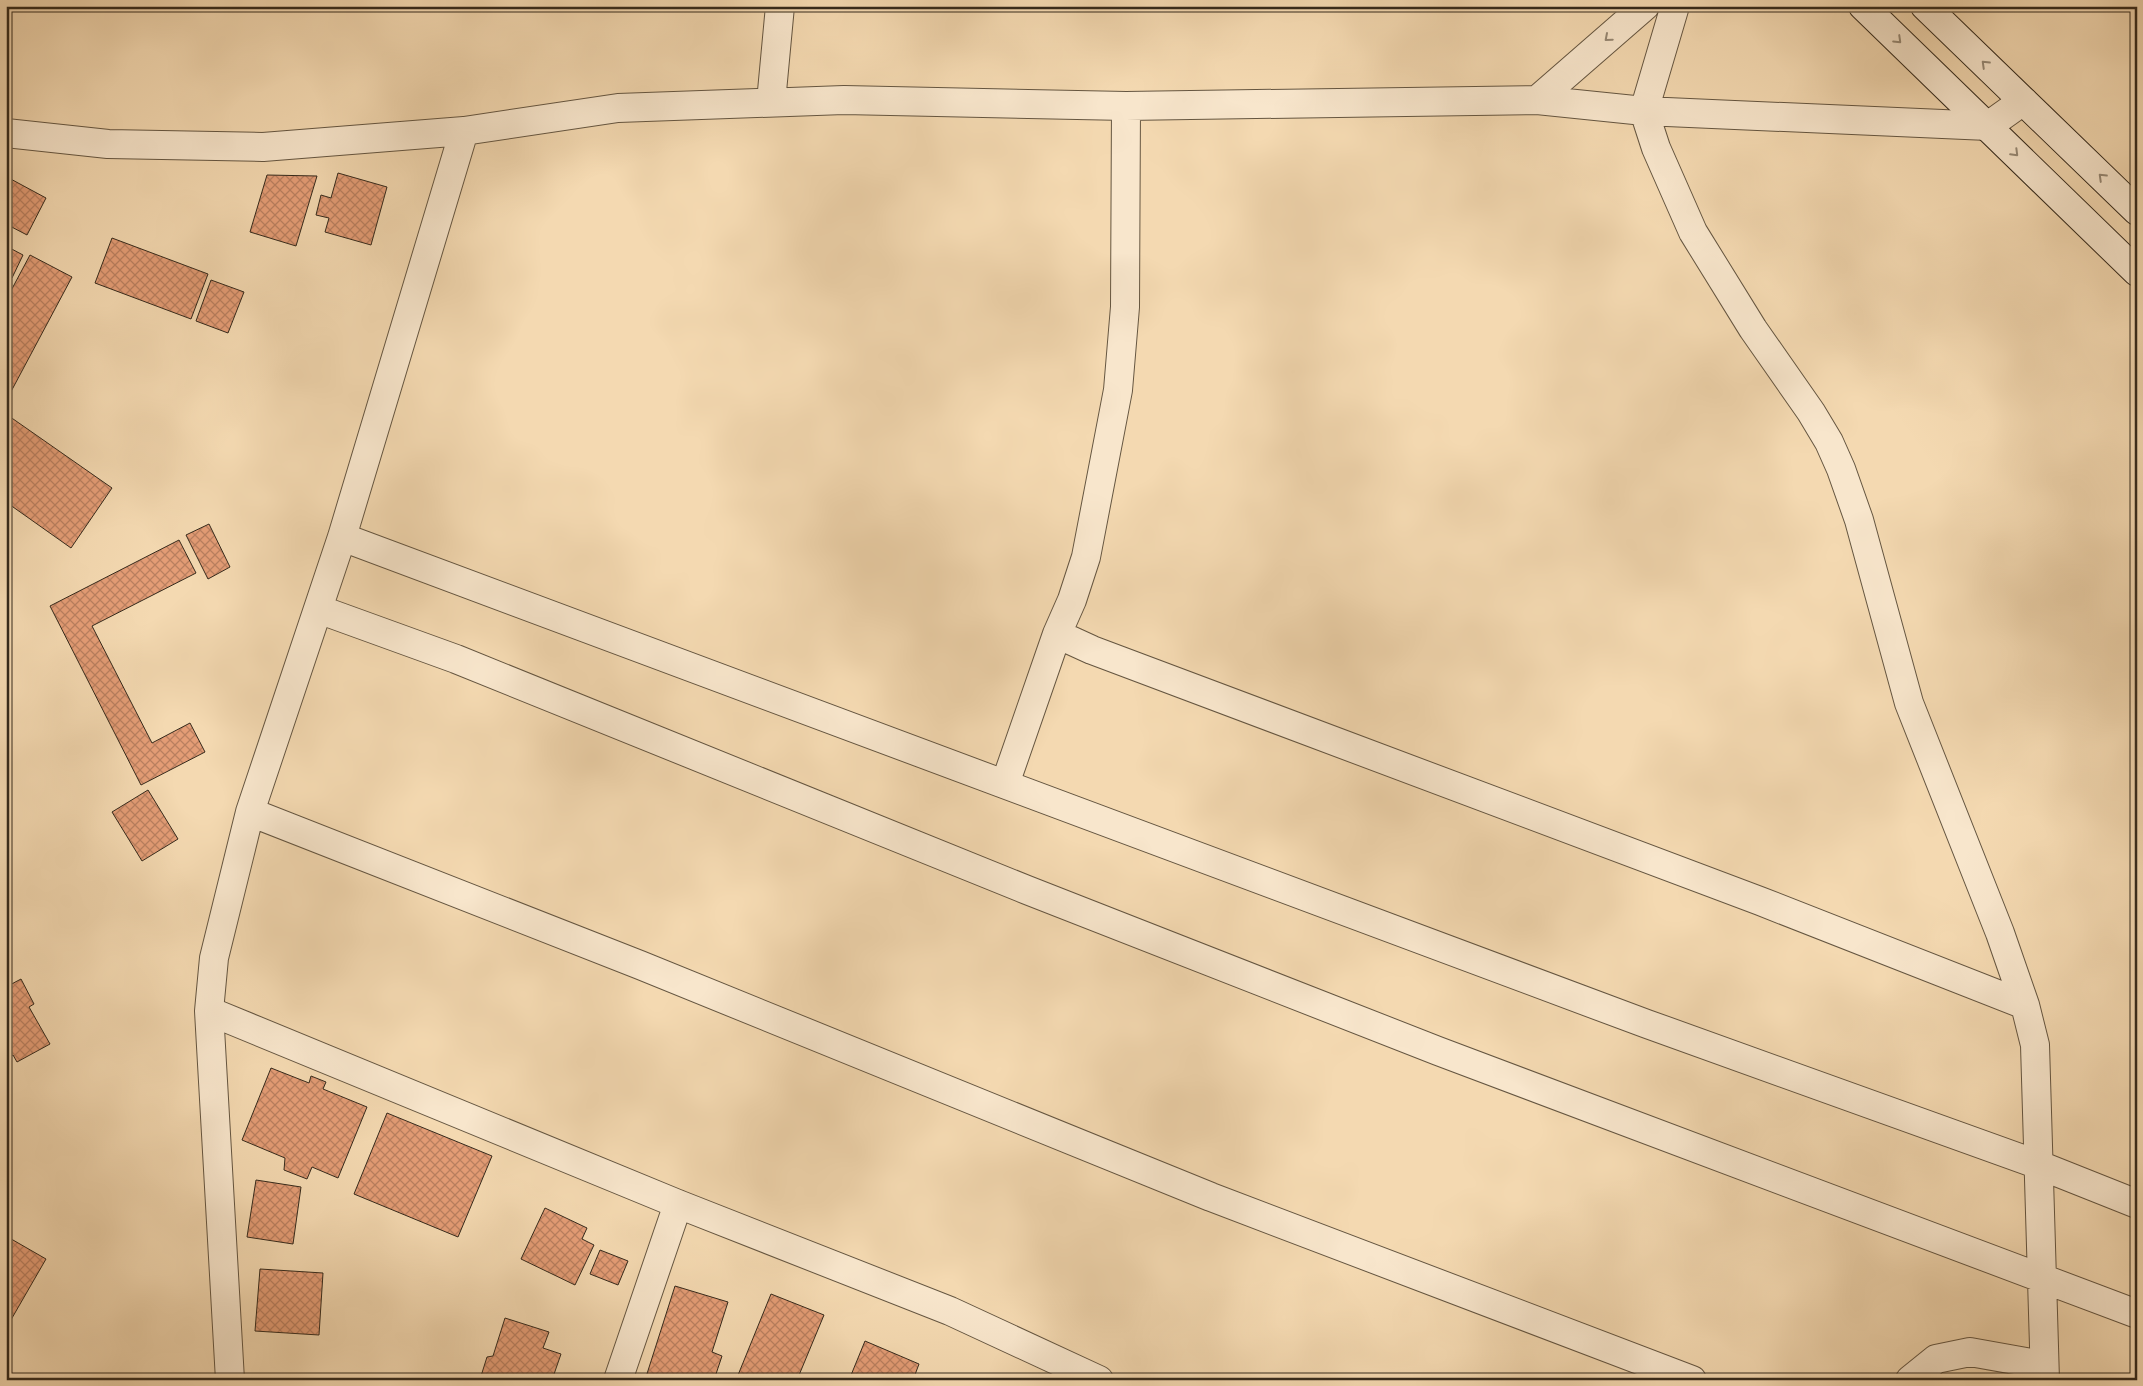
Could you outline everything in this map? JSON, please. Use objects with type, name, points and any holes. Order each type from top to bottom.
[{"type":"street","points":[[772,102],[780,6]]},
{"type":"street","points":[[1537,100],[1645,6]]},
{"type":"street","points":[[1675,6],[1644,111],[1656,148],[1693,232],[1754,329],[1812,412],[1837,460],[1859,520],[1909,703],[2000,933],[2025,1005],[2035,1045],[2044,1372],[1970,1352],[1936,1358],[1910,1380]]},
{"type":"street","points":[[1863,6],[2137,272]]},
{"type":"street","points":[[1925,6],[2137,211]]},
{"type":"street","points":[[6,133],[108,144],[264,147],[464,131],[618,108],[844,100],[1126,106],[1537,100],[1644,111],[1988,126],[2023,101]]},
{"type":"street","points":[[1005,784],[1057,634],[1072,600],[1086,558],[1118,390],[1125,307],[1126,106]]},
{"type":"street","points":[[230,1380],[210,1011],[214,958],[250,812],[342,537],[464,131]]},
{"type":"street","points":[[342,537],[1647,1024],[2039,1165],[2137,1204]]},
{"type":"street","points":[[318,609],[456,658],[1027,890],[1429,1047],[2137,1314]]},
{"type":"street","points":[[1057,634],[1101,653],[1751,898],[2025,1005]]},
{"type":"street","points":[[250,812],[649,969],[1211,1197],[1692,1380]]},
{"type":"street","points":[[210,1011],[678,1204],[950,1311],[1098,1380]]},
{"type":"street","points":[[618,1380],[678,1204]]},
{"type":"building","points":[[338,173],[387,187],[371,245],[325,232],[329,218],[316,215],[321,195],[331,198]]},
{"type":"building","points":[[267,175],[317,176],[296,246],[250,232]]},
{"type":"building","points":[[7,177],[46,198],[27,235],[6,224]]},
{"type":"building","points":[[112,238],[208,274],[191,319],[95,283]]},
{"type":"building","points":[[6,246],[23,255],[12,278],[6,275]]},
{"type":"building","points":[[30,255],[72,277],[6,401],[6,300]]},
{"type":"building","points":[[211,280],[244,292],[228,333],[196,321]]},
{"type":"building","points":[[6,414],[112,488],[71,548],[6,502]]},
{"type":"building","points":[[209,524],[230,567],[208,579],[186,535]]},
{"type":"building","points":[[179,540],[196,573],[92,626],[152,743],[190,723],[205,752],[141,785],[50,606]]},
{"type":"building","points":[[148,790],[178,839],[142,861],[112,812]]},
{"type":"building","points":[[21,979],[34,1004],[29,1007],[50,1044],[17,1062],[13,1055],[6,1059],[6,987]]},
{"type":"building","points":[[271,1068],[309,1083],[311,1076],[326,1082],[323,1089],[367,1107],[338,1178],[312,1167],[307,1179],[284,1170],[285,1158],[242,1140]]},
{"type":"building","points":[[387,1113],[492,1156],[458,1237],[354,1194]]},
{"type":"building","points":[[256,1180],[301,1187],[293,1244],[247,1237]]},
{"type":"building","points":[[545,1208],[587,1228],[582,1239],[594,1245],[575,1285],[521,1259]]},
{"type":"building","points":[[6,1236],[46,1259],[8,1325],[6,1324]]},
{"type":"building","points":[[600,1250],[628,1261],[618,1285],[590,1274]]},
{"type":"building","points":[[260,1269],[323,1273],[319,1335],[255,1331]]},
{"type":"building","points":[[675,1286],[728,1302],[712,1352],[722,1356],[714,1380],[645,1380]]},
{"type":"building","points":[[771,1294],[824,1315],[797,1380],[736,1380]]},
{"type":"building","points":[[505,1318],[549,1332],[543,1348],[561,1354],[552,1380],[491,1380],[481,1376],[487,1357],[493,1356]]},
{"type":"building","points":[[865,1341],[919,1364],[913,1380],[849,1380]]}]
